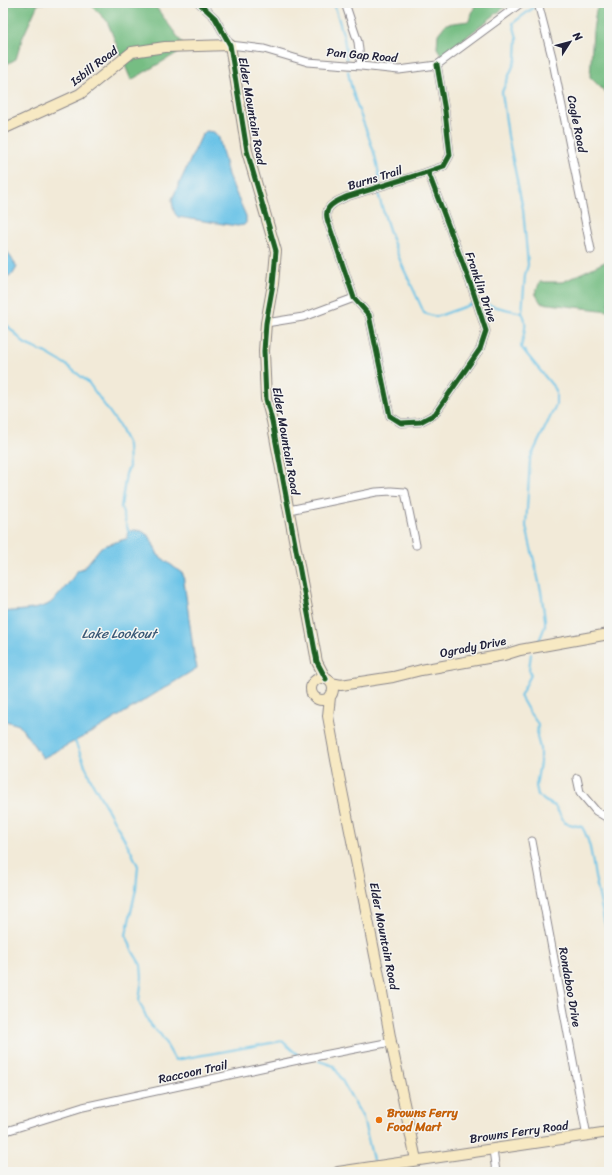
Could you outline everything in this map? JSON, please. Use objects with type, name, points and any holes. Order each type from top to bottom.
[{"type":"street","name":"Elder Mountain Road","points":[[199,3],[215,18],[230,45],[247,151],[276,251],[273,284],[266,323],[264,351],[266,399],[272,421],[317,662],[312,693],[328,716]]},
{"type":"street","points":[[345,3],[358,42],[361,66]]},
{"type":"street","points":[[428,172],[444,166],[450,155],[445,111],[437,66],[521,3]]},
{"type":"street","name":"Cagle Road","points":[[538,3],[552,57],[591,250]]},
{"type":"street","name":"Pan Gap Road","points":[[230,45],[264,49],[308,62],[399,70],[437,66]]},
{"type":"street","name":"Isbill Road","points":[[3,129],[80,94],[132,52],[165,47],[230,45]]},
{"type":"street","name":"Burns Trail","points":[[354,298],[328,222],[328,208],[346,197],[428,172]]},
{"type":"street","name":"Franklin Drive","points":[[354,298],[370,315],[390,416],[401,423],[420,422],[435,414],[480,349],[486,332],[472,288],[428,172]]},
{"type":"street","points":[[266,323],[303,317],[354,298]]},
{"type":"street","points":[[289,510],[376,492],[405,492],[416,545]]},
{"type":"street","name":"Ogrady Drive","points":[[332,687],[393,677],[421,670],[504,655],[520,650],[609,634]]},
{"type":"street","name":"Elder Mountain Road","points":[[317,662],[332,687],[328,716],[338,776],[416,1160]]},
{"type":"street","points":[[315,681],[318,679],[332,687],[324,700],[317,699]]},
{"type":"street","points":[[577,778],[580,792],[596,811],[609,819]]},
{"type":"street","name":"Rondaboo Drive","points":[[532,841],[586,1136]]},
{"type":"street","name":"Raccoon Trail","points":[[3,1132],[83,1107],[298,1060],[391,1042]]},
{"type":"street","name":"Browns Ferry Road","points":[[338,1172],[609,1132]]},
{"type":"street","points":[[493,1150],[496,1172]]},
{"type":"green space","points":[[3,3],[44,3],[38,4],[22,39],[16,59],[3,66]]},
{"type":"green space","points":[[89,3],[153,3],[186,48],[131,80],[107,21]]},
{"type":"green space","points":[[476,3],[510,3],[442,56],[437,48],[438,34],[446,24],[469,21]]},
{"type":"green space","points":[[602,3],[609,3],[609,96],[590,77],[596,10]]},
{"type":"green space","points":[[609,260],[609,311],[541,303],[535,293],[540,282],[563,282]]},
{"type":"water","points":[[206,131],[214,132],[219,138],[228,175],[246,216],[246,223],[244,225],[237,226],[178,217],[174,211],[172,199],[202,135]]},
{"type":"water","points":[[3,245],[17,267],[13,274],[3,278]]},
{"type":"water","name":"Lake Lookout","points":[[133,530],[142,531],[150,537],[158,555],[183,574],[197,668],[96,730],[43,758],[19,725],[3,720],[3,612],[36,608],[51,603],[78,570],[84,568],[101,547],[128,538],[127,534]]},
{"type":"waterway","points":[[334,3],[344,38],[347,59]]},
{"type":"waterway","points":[[533,8],[513,23],[517,38],[516,59],[502,92],[508,136],[523,209],[528,265],[525,275],[522,313],[525,325],[521,347],[556,390],[556,405],[530,459],[526,526],[541,591],[545,620],[545,626],[539,641]]},
{"type":"waterway","points":[[348,71],[356,103],[372,145],[379,172],[379,183]]},
{"type":"waterway","points":[[378,193],[398,256],[424,313],[436,317],[472,304]]},
{"type":"waterway","points":[[484,304],[522,313]]},
{"type":"waterway","points":[[3,318],[7,325],[25,344],[46,353],[65,364],[88,382],[118,424],[128,445],[129,467],[126,474],[121,507],[129,533]]},
{"type":"waterway","points":[[531,654],[529,669],[531,675],[520,696],[538,724],[537,737],[540,748],[540,763],[536,786],[538,795],[545,801],[555,806],[565,823],[582,827],[585,833],[591,851],[609,943]]},
{"type":"waterway","points":[[74,739],[92,782],[138,866],[136,889],[126,935],[133,952],[141,965],[142,977],[139,1001],[150,1025],[161,1035],[175,1060],[282,1041],[298,1055]]},
{"type":"waterway","points":[[319,1061],[334,1066],[363,1118],[373,1160]]},
{"type":"cycle path","points":[[199,3],[215,18],[230,45],[247,151],[276,251],[273,284],[266,323],[264,351],[266,399],[272,421],[317,662],[326,679]]},
{"type":"cycle path","points":[[428,172],[472,288],[486,331],[480,349],[435,414],[420,422],[401,423],[390,416],[369,315],[354,298],[328,222],[327,213],[328,209],[332,205],[346,197],[444,166],[450,155],[445,111],[437,65]]},
{"type":"place","name":"Browns Ferry Food Mart","points":[[379,1120]]}]
